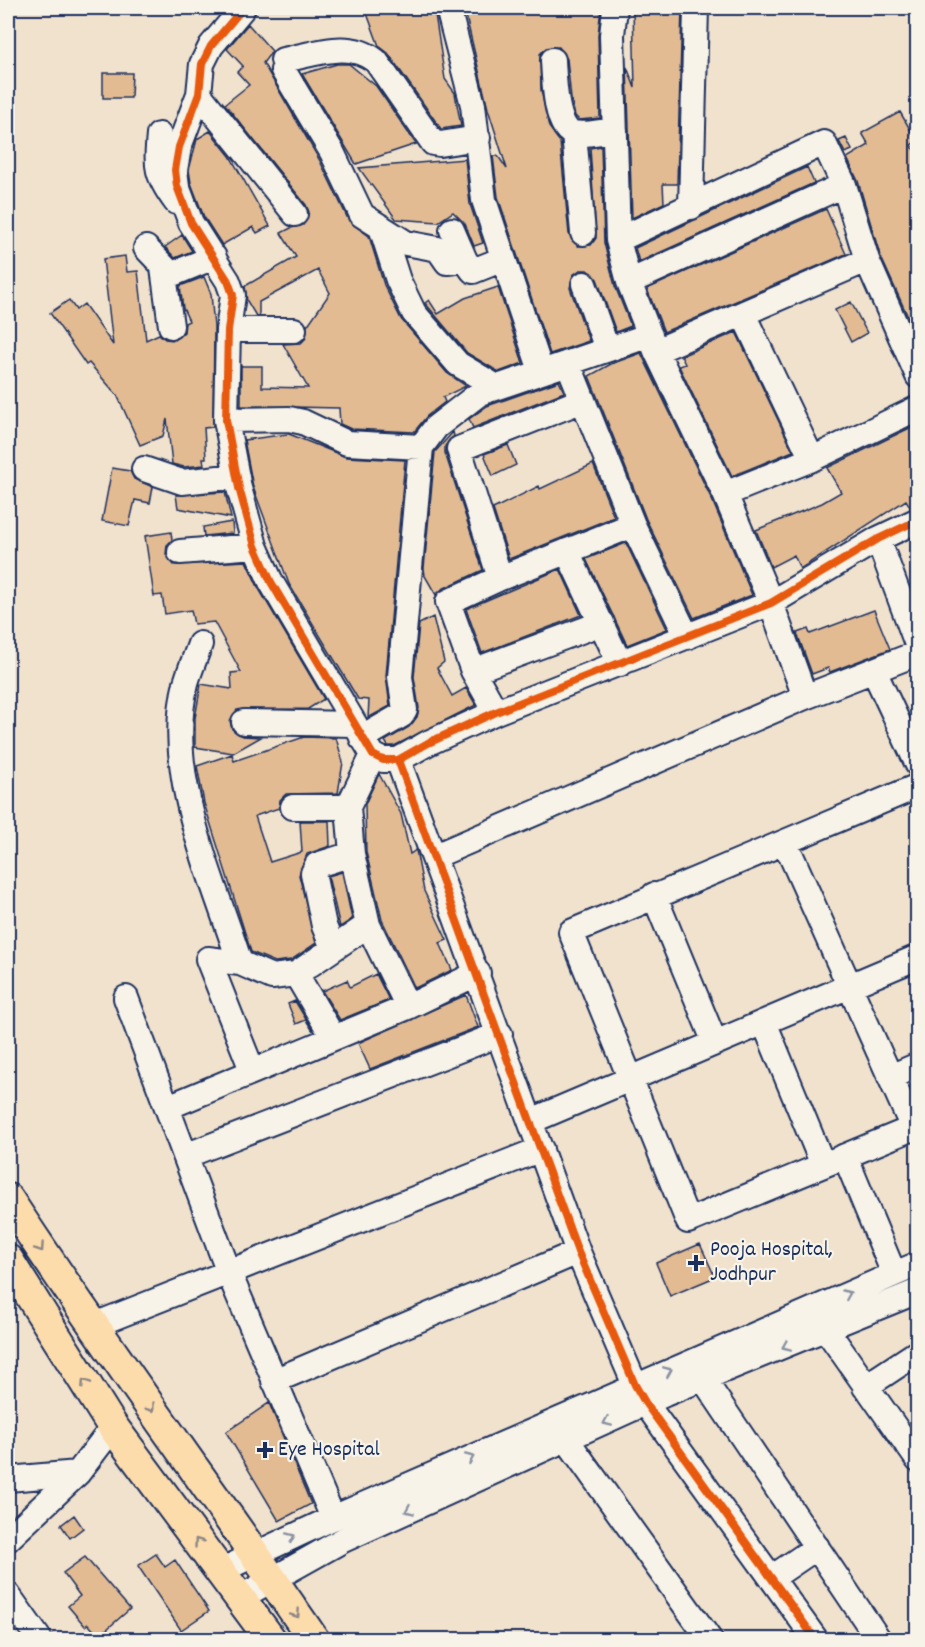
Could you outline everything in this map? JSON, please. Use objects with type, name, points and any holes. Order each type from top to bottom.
[{"type":"main road","points":[[8,1199],[92,1326],[256,1552],[314,1640]]},
{"type":"main road","points":[[8,1260],[114,1427],[241,1597],[270,1640]]},
{"type":"street","points":[[191,223],[177,186],[175,170],[179,147],[199,94],[202,64],[211,46],[243,8]]},
{"type":"street","points":[[448,8],[468,79],[478,138],[484,200],[502,259],[542,371]]},
{"type":"street","points":[[614,8],[618,240],[629,282],[653,343],[725,494],[771,603],[805,697]]},
{"type":"street","points":[[691,207],[696,8]]},
{"type":"street","points":[[465,261],[447,262],[438,249],[414,246],[367,219],[357,208],[332,152],[283,65],[344,49],[365,52],[376,61],[433,143],[478,138]]},
{"type":"street","points":[[552,60],[561,123],[567,131],[574,134],[615,130]]},
{"type":"street","points":[[199,94],[295,214]]},
{"type":"street","points":[[574,134],[583,233]]},
{"type":"street","points":[[159,135],[156,165],[158,175],[214,257],[233,295],[228,330],[226,420],[237,476],[255,546],[271,582],[363,739],[383,760],[398,760],[428,743],[496,712],[771,603],[878,539],[918,520]]},
{"type":"street","points":[[618,240],[824,143],[844,185],[867,260],[918,376]]},
{"type":"street","points":[[629,282],[844,185]]},
{"type":"street","points":[[381,227],[398,280],[414,313],[458,364],[495,386]]},
{"type":"street","points":[[452,230],[465,261],[473,271],[502,259]]},
{"type":"street","points":[[146,248],[163,268],[175,273],[214,257]]},
{"type":"street","points":[[244,722],[363,739],[402,715],[405,710],[400,677],[421,447],[436,427],[480,393],[607,349],[653,343],[743,314],[867,260]]},
{"type":"street","points":[[163,268],[171,326]]},
{"type":"street","points":[[584,284],[607,349]]},
{"type":"street","points":[[743,314],[812,459]]},
{"type":"street","points":[[228,330],[294,330]]},
{"type":"street","points":[[568,363],[633,525],[687,637]]},
{"type":"street","points":[[500,578],[459,449],[583,400]]},
{"type":"street","points":[[725,494],[812,459],[918,408]]},
{"type":"street","points":[[226,420],[289,419],[303,422],[348,443],[421,447]]},
{"type":"street","points":[[144,469],[182,482],[237,476]]},
{"type":"street","points":[[496,712],[473,671],[448,602],[500,578],[633,525]]},
{"type":"street","points":[[878,539],[918,647]]},
{"type":"street","points":[[180,552],[255,546]]},
{"type":"street","points":[[567,551],[620,664]]},
{"type":"street","points":[[473,671],[602,623]]},
{"type":"street","points":[[200,644],[186,684],[180,739],[185,793],[240,963]]},
{"type":"street","points":[[435,856],[805,697],[918,653]]},
{"type":"street","points":[[874,671],[918,765]]},
{"type":"street","points":[[363,739],[348,807],[352,854],[368,925],[408,1007]]},
{"type":"street","points":[[398,760],[478,973],[578,1252],[641,1395],[816,1640]]},
{"type":"street","points":[[785,842],[848,986],[915,1127],[688,1221],[571,932],[654,895],[918,786]]},
{"type":"street","points":[[293,807],[348,807]]},
{"type":"street","points":[[333,948],[324,926],[313,873],[317,865],[352,854]]},
{"type":"street","points":[[654,895],[715,1043]]},
{"type":"street","points":[[252,1070],[208,959],[240,963],[272,977],[296,974],[368,925]]},
{"type":"street","points":[[531,1121],[918,957]]},
{"type":"street","points":[[168,1107],[252,1070],[408,1007],[478,973]]},
{"type":"street","points":[[296,974],[333,1037]]},
{"type":"street","points":[[126,998],[229,1273],[333,1518]]},
{"type":"street","points":[[764,1022],[823,1165]]},
{"type":"street","points":[[185,1156],[500,1034]]},
{"type":"street","points":[[890,1077],[918,1065]]},
{"type":"street","points":[[92,1326],[541,1149]]},
{"type":"street","points":[[845,1156],[894,1274]]},
{"type":"street","points":[[274,1381],[578,1252]]},
{"type":"street","points":[[220,1571],[256,1552],[333,1518],[641,1395],[918,1263]]},
{"type":"street","points":[[241,1597],[343,1540],[567,1440],[641,1395],[704,1380],[918,1291]]},
{"type":"street","points":[[826,1329],[917,1458]]},
{"type":"street","points":[[866,1387],[918,1352]]},
{"type":"street","points":[[704,1380],[879,1640]]},
{"type":"street","points":[[8,1539],[78,1473],[114,1427]]},
{"type":"street","points":[[567,1440],[710,1640]]},
{"type":"street","points":[[8,1479],[78,1473]]},
{"type":"street","points":[[772,1578],[817,1547]]},
{"type":"street","points":[[8,1595],[40,1640]]},
{"type":"building","points":[[365,8],[434,8],[445,79],[455,93],[461,126],[441,129],[388,53],[379,46]]},
{"type":"building","points":[[464,8],[601,8],[598,35],[600,118],[579,120],[575,116],[567,59],[559,47],[546,48],[540,54],[541,90],[549,127],[560,142],[569,234],[578,246],[591,245],[596,238],[590,148],[601,146],[604,243],[615,286],[631,326],[616,332],[597,279],[587,270],[580,270],[573,275],[570,288],[589,341],[550,354],[498,197],[493,156],[498,156],[507,169],[488,109]]},
{"type":"building","points":[[633,8],[682,8],[677,184],[663,184],[664,203],[632,218],[627,67],[635,88]]},
{"type":"building","points":[[248,24],[272,51],[263,63],[319,159],[349,221],[369,236],[384,285],[401,319],[447,373],[466,386],[443,397],[445,402],[427,416],[414,432],[351,429],[340,424],[339,408],[241,406],[241,366],[262,366],[262,387],[308,388],[283,344],[301,343],[306,338],[307,326],[330,293],[318,270],[259,302],[259,316],[256,316],[247,301],[245,286],[296,257],[281,233],[303,225],[309,212],[306,205],[225,104],[249,85],[237,72],[243,66],[227,49]]},
{"type":"building","points":[[337,64],[349,64],[376,86],[416,144],[356,164],[302,74]]},
{"type":"building","points":[[103,73],[132,73],[131,98],[103,98]]},
{"type":"building","points":[[900,112],[917,141],[911,145],[918,156],[918,339],[880,255],[858,181],[847,158],[869,145],[862,133]]},
{"type":"building","points":[[210,131],[230,156],[270,226],[257,233],[253,227],[222,245],[204,217],[191,183],[189,170],[197,139]]},
{"type":"building","points":[[846,138],[852,150],[845,153],[839,141]]},
{"type":"building","points":[[465,159],[470,204],[483,243],[474,246],[465,224],[453,212],[438,222],[396,219],[359,168]]},
{"type":"building","points":[[807,167],[814,183],[639,262],[635,248]]},
{"type":"building","points":[[826,209],[846,254],[664,332],[647,289]]},
{"type":"building","points":[[182,235],[192,251],[175,258],[165,247]]},
{"type":"building","points":[[125,256],[127,272],[138,271],[146,340],[159,334],[165,339],[174,340],[184,332],[185,323],[189,321],[183,308],[180,286],[204,277],[211,294],[214,327],[213,427],[204,428],[206,458],[203,458],[204,465],[184,467],[172,464],[167,419],[163,436],[140,445],[117,395],[89,363],[86,365],[50,313],[69,300],[76,310],[84,304],[113,345],[103,259]]},
{"type":"building","points":[[498,287],[523,363],[499,372],[467,353],[425,303],[429,300],[438,314],[465,298]]},
{"type":"building","points":[[851,302],[867,333],[851,342],[835,310]]},
{"type":"building","points":[[736,332],[793,451],[732,476],[679,366],[685,364],[681,356]]},
{"type":"building","points":[[641,353],[712,500],[752,595],[694,618],[646,519],[589,376],[611,364]]},
{"type":"building","points":[[559,381],[564,392],[473,428],[469,419],[487,406]]},
{"type":"building","points":[[918,424],[918,506],[911,508],[906,500],[800,569],[794,555],[771,567],[756,530],[822,503],[841,492],[827,468]]},
{"type":"building","points":[[453,432],[454,436],[445,446],[445,453],[483,570],[442,589],[436,595],[425,576],[424,568],[435,452]]},
{"type":"building","points":[[289,434],[346,457],[405,460],[386,676],[390,706],[368,718],[369,700],[358,699],[289,584],[253,487],[244,440]]},
{"type":"building","points":[[508,445],[516,465],[493,476],[484,454]]},
{"type":"building","points":[[593,464],[614,517],[509,559],[493,509],[539,486],[540,489]]},
{"type":"building","points":[[112,468],[130,471],[134,479],[153,487],[150,503],[135,500],[129,526],[102,521]]},
{"type":"building","points":[[225,492],[231,518],[178,508],[176,495]]},
{"type":"building","points":[[232,522],[233,533],[204,536],[203,527]]},
{"type":"building","points":[[171,532],[172,540],[167,545],[166,554],[174,565],[246,561],[259,589],[324,699],[308,709],[237,710],[230,721],[232,729],[243,736],[261,737],[233,753],[195,747],[195,718],[201,684],[232,689],[231,673],[241,672],[214,622],[194,624],[191,610],[165,614],[162,595],[154,596],[145,536]]},
{"type":"building","points":[[626,543],[667,629],[627,645],[586,559]]},
{"type":"building","points":[[560,569],[581,615],[482,653],[466,609]]},
{"type":"building","points":[[874,610],[890,649],[830,672],[828,668],[812,674],[797,633],[808,629],[810,634]]},
{"type":"building","points":[[433,617],[444,662],[437,668],[452,696],[466,688],[476,705],[394,746],[388,746],[385,741],[409,727],[417,717],[419,708],[414,677],[419,624]]},
{"type":"building","points":[[304,737],[336,738],[343,762],[338,793],[286,794],[280,800],[279,808],[255,816],[270,862],[302,852],[300,821],[329,821],[330,846],[307,854],[299,875],[316,943],[291,960],[275,962],[251,952],[204,803],[197,766],[232,754],[234,761]]},
{"type":"building","points":[[379,774],[401,814],[410,854],[416,850],[424,891],[447,940],[440,943],[452,970],[415,988],[382,920],[366,852],[365,804]]},
{"type":"building","points":[[342,872],[352,919],[340,927],[328,876]]},
{"type":"building","points":[[376,974],[389,1000],[340,1020],[322,991],[347,980],[350,987]]},
{"type":"building","points":[[466,995],[478,1027],[370,1069],[358,1043]]},
{"type":"building","points":[[295,1001],[313,1031],[306,1020],[296,1024],[288,1004]]},
{"type":"building","points":[[700,1244],[715,1277],[670,1296],[656,1263]]},
{"type":"building","points":[[269,1403],[311,1504],[279,1521],[226,1432]]},
{"type":"building","points":[[74,1515],[83,1528],[70,1538],[61,1525]]},
{"type":"building","points":[[156,1554],[165,1567],[175,1560],[209,1611],[181,1630],[138,1566]]},
{"type":"building","points":[[85,1557],[130,1609],[99,1636],[88,1624],[85,1626],[68,1606],[80,1596],[63,1573]]},
{"type":"cycle path","points":[[243,8],[211,46],[202,64],[199,94],[179,147],[175,170],[177,186],[191,223],[228,281],[233,295],[228,330],[226,420],[239,488],[255,546],[271,582],[373,755],[383,760],[398,760],[428,743],[496,712],[771,603],[878,539],[918,520]]},
{"type":"cycle path","points":[[398,760],[578,1252],[635,1385],[646,1404],[816,1640]]},
{"type":"place","name":"Pooja Hospital, Jodhpur","points":[[696,1263]]},
{"type":"place","name":"Eye Hospital","points":[[265,1450]]}]
